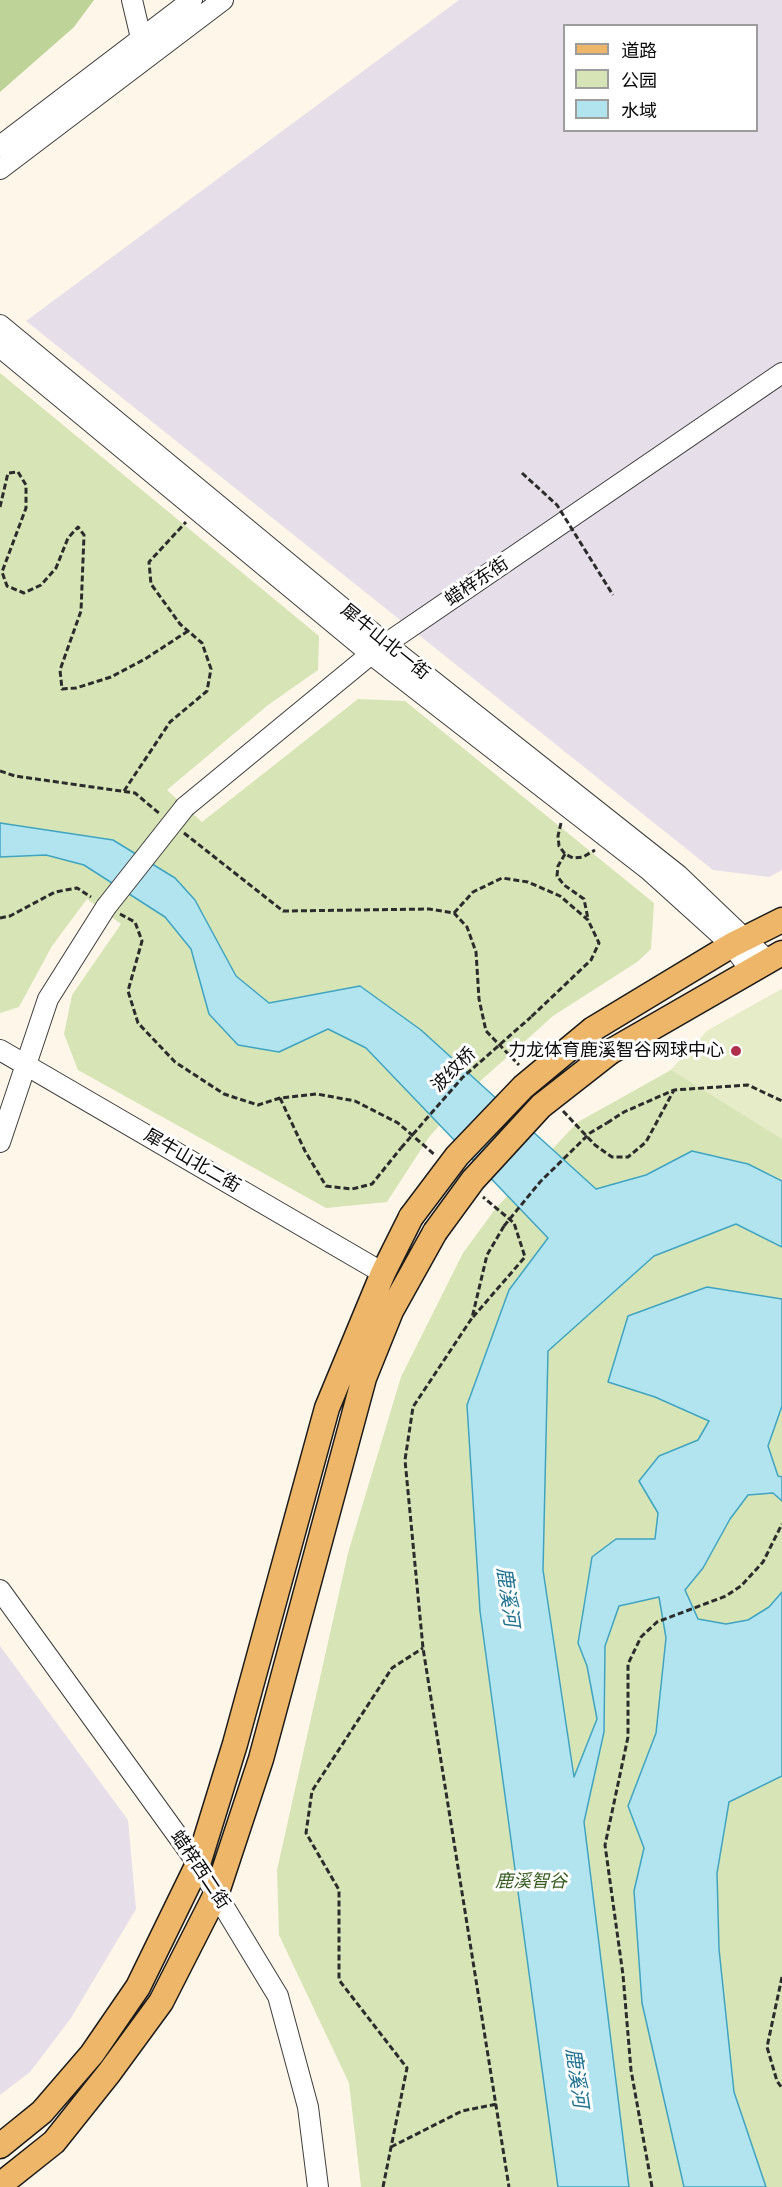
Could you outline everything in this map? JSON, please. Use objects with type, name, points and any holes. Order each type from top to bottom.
[{"type":"main road","points":[[0,2146],[42,2112],[92,2054],[138,1987],[198,1864],[236,1744],[327,1408],[382,1273],[411,1217],[457,1156],[523,1087],[593,1029],[740,942],[782,920]]},
{"type":"main road","points":[[0,2185],[54,2142],[109,2073],[161,2002],[217,1892],[261,1759],[335,1475],[364,1378],[391,1311],[435,1232],[473,1180],[541,1106],[610,1052],[767,962]]},
{"type":"street","points":[[132,0],[141,38]]},
{"type":"street","points":[[0,146],[192,0]]},
{"type":"street","points":[[0,169],[223,0]]},
{"type":"street","name":"犀牛山北一街","points":[[0,325],[379,649]]},
{"type":"street","name":"犀牛山北一街","points":[[0,347],[197,511],[678,875],[740,942],[767,962]]},
{"type":"street","name":"蜡梓东街","points":[[0,1142],[48,999],[106,906],[185,807],[379,649],[782,374]]},
{"type":"street","name":"犀牛山北二街","points":[[0,1050],[382,1273]]},
{"type":"street","name":"蜡梓西二街","points":[[0,1590],[198,1864],[278,1996],[308,2107],[318,2187]]},
{"type":"path","points":[[0,507],[8,473],[18,472],[26,485],[26,508],[2,572],[7,586],[24,593],[41,585],[56,568],[68,538],[78,527],[84,535],[81,611],[60,670],[62,689],[76,688],[111,677],[146,660],[188,631]]},
{"type":"path","points":[[522,473],[557,505],[613,595]]},
{"type":"path","points":[[124,791],[170,722],[207,691],[211,669],[202,643],[174,618],[151,585],[149,562],[197,511]]},
{"type":"path","points":[[0,771],[15,776],[135,793],[162,815]]},
{"type":"path","points":[[561,823],[558,836],[559,846],[565,854],[573,858],[583,857],[595,850]]},
{"type":"path","points":[[180,829],[283,911],[429,909],[454,913],[468,927],[477,952],[479,999],[486,1031],[525,1072]]},
{"type":"path","points":[[565,854],[558,866],[558,876],[564,885],[584,899],[588,920]]},
{"type":"path","points":[[454,913],[473,892],[502,878],[528,882],[560,896],[588,920]]},
{"type":"path","points":[[0,918],[10,916],[55,892],[77,888],[135,922],[142,941],[128,992],[138,1023],[175,1062],[224,1094],[258,1105],[280,1098],[317,1094],[355,1101],[398,1123],[443,1162]]},
{"type":"path","name":"波纹桥","points":[[280,1098],[305,1151],[326,1186],[352,1189],[372,1184],[462,1078],[591,960],[599,943],[588,920]]},
{"type":"path","points":[[472,1318],[487,1256],[504,1226],[540,1182],[590,1133],[624,1112],[674,1090],[748,1085],[782,1101]]},
{"type":"path","points":[[556,1104],[595,1145],[612,1157],[627,1157],[646,1142],[674,1090]]},
{"type":"path","points":[[478,1192],[514,1223],[525,1257],[472,1318],[413,1407],[405,1460],[423,1648],[509,2187]]},
{"type":"path","points":[[652,2187],[631,2070],[623,1975],[606,1845],[628,1737],[628,1664],[640,1637],[657,1622],[726,1596],[741,1586],[763,1563],[782,1524]]},
{"type":"path","points":[[383,2187],[407,2068],[339,1980],[339,1890],[306,1833],[312,1791],[392,1668],[423,1648]]},
{"type":"path","points":[[782,1977],[767,2047],[777,2081],[782,2088]]},
{"type":"path","points":[[391,2147],[462,2111],[497,2104]]},
{"type":"shaded area","points":[[459,0],[782,0],[782,870],[769,877],[713,870],[26,321]]},
{"type":"shaded area","points":[[0,1646],[128,1820],[136,1909],[71,2018],[30,2072],[0,2095]]},
{"type":"green space","points":[[0,0],[94,0],[74,27],[0,92]]},
{"type":"green space","points":[[0,373],[319,636],[318,670],[268,705],[167,790],[202,822],[358,699],[405,701],[654,903],[651,949],[637,962],[553,1016],[477,1084],[429,1137],[387,1202],[326,1208],[78,1070],[64,1034],[72,995],[121,924],[87,899],[52,946],[19,1007],[0,1013]]},
{"type":"green space","name":"鹿溪智谷","points":[[782,989],[782,2187],[361,2187],[349,2083],[279,1935],[277,1870],[348,1553],[401,1377],[463,1253],[496,1208],[578,1122],[671,1070],[707,1031]]},
{"type":"green space","name":"力龙体育鹿溪智谷网球中心","points":[[782,989],[782,1139],[671,1070],[707,1031]]},
{"type":"water","name":"鹿溪河","points":[[0,823],[113,840],[175,878],[195,900],[236,976],[269,1003],[360,986],[421,1030],[596,1189],[646,1175],[692,1151],[748,1164],[782,1181],[782,1247],[736,1224],[654,1256],[548,1351],[543,1570],[574,1777],[597,1719],[587,1666],[578,1643],[592,1557],[616,1539],[655,1539],[658,1513],[639,1481],[659,1456],[698,1440],[709,1421],[655,1397],[608,1382],[628,1316],[707,1287],[782,1299],[782,1406],[768,1446],[778,1476],[782,1477],[782,1501],[773,1493],[748,1495],[730,1519],[703,1568],[685,1590],[698,1619],[726,1624],[748,1620],[769,1607],[782,1592],[782,1776],[729,1802],[717,1873],[719,1949],[734,2092],[766,2187],[684,2187],[642,2003],[634,1891],[644,1848],[628,1806],[656,1733],[666,1638],[659,1597],[619,1606],[605,1646],[604,1732],[584,1822],[629,2187],[558,2187],[480,1611],[467,1405],[509,1290],[548,1238],[366,1048],[328,1029],[279,1052],[238,1045],[209,1014],[191,949],[165,917],[84,865],[46,855],[0,857]]},
{"type":"place","name":"力龙体育鹿溪智谷网球中心","points":[[736,1051]]}]
